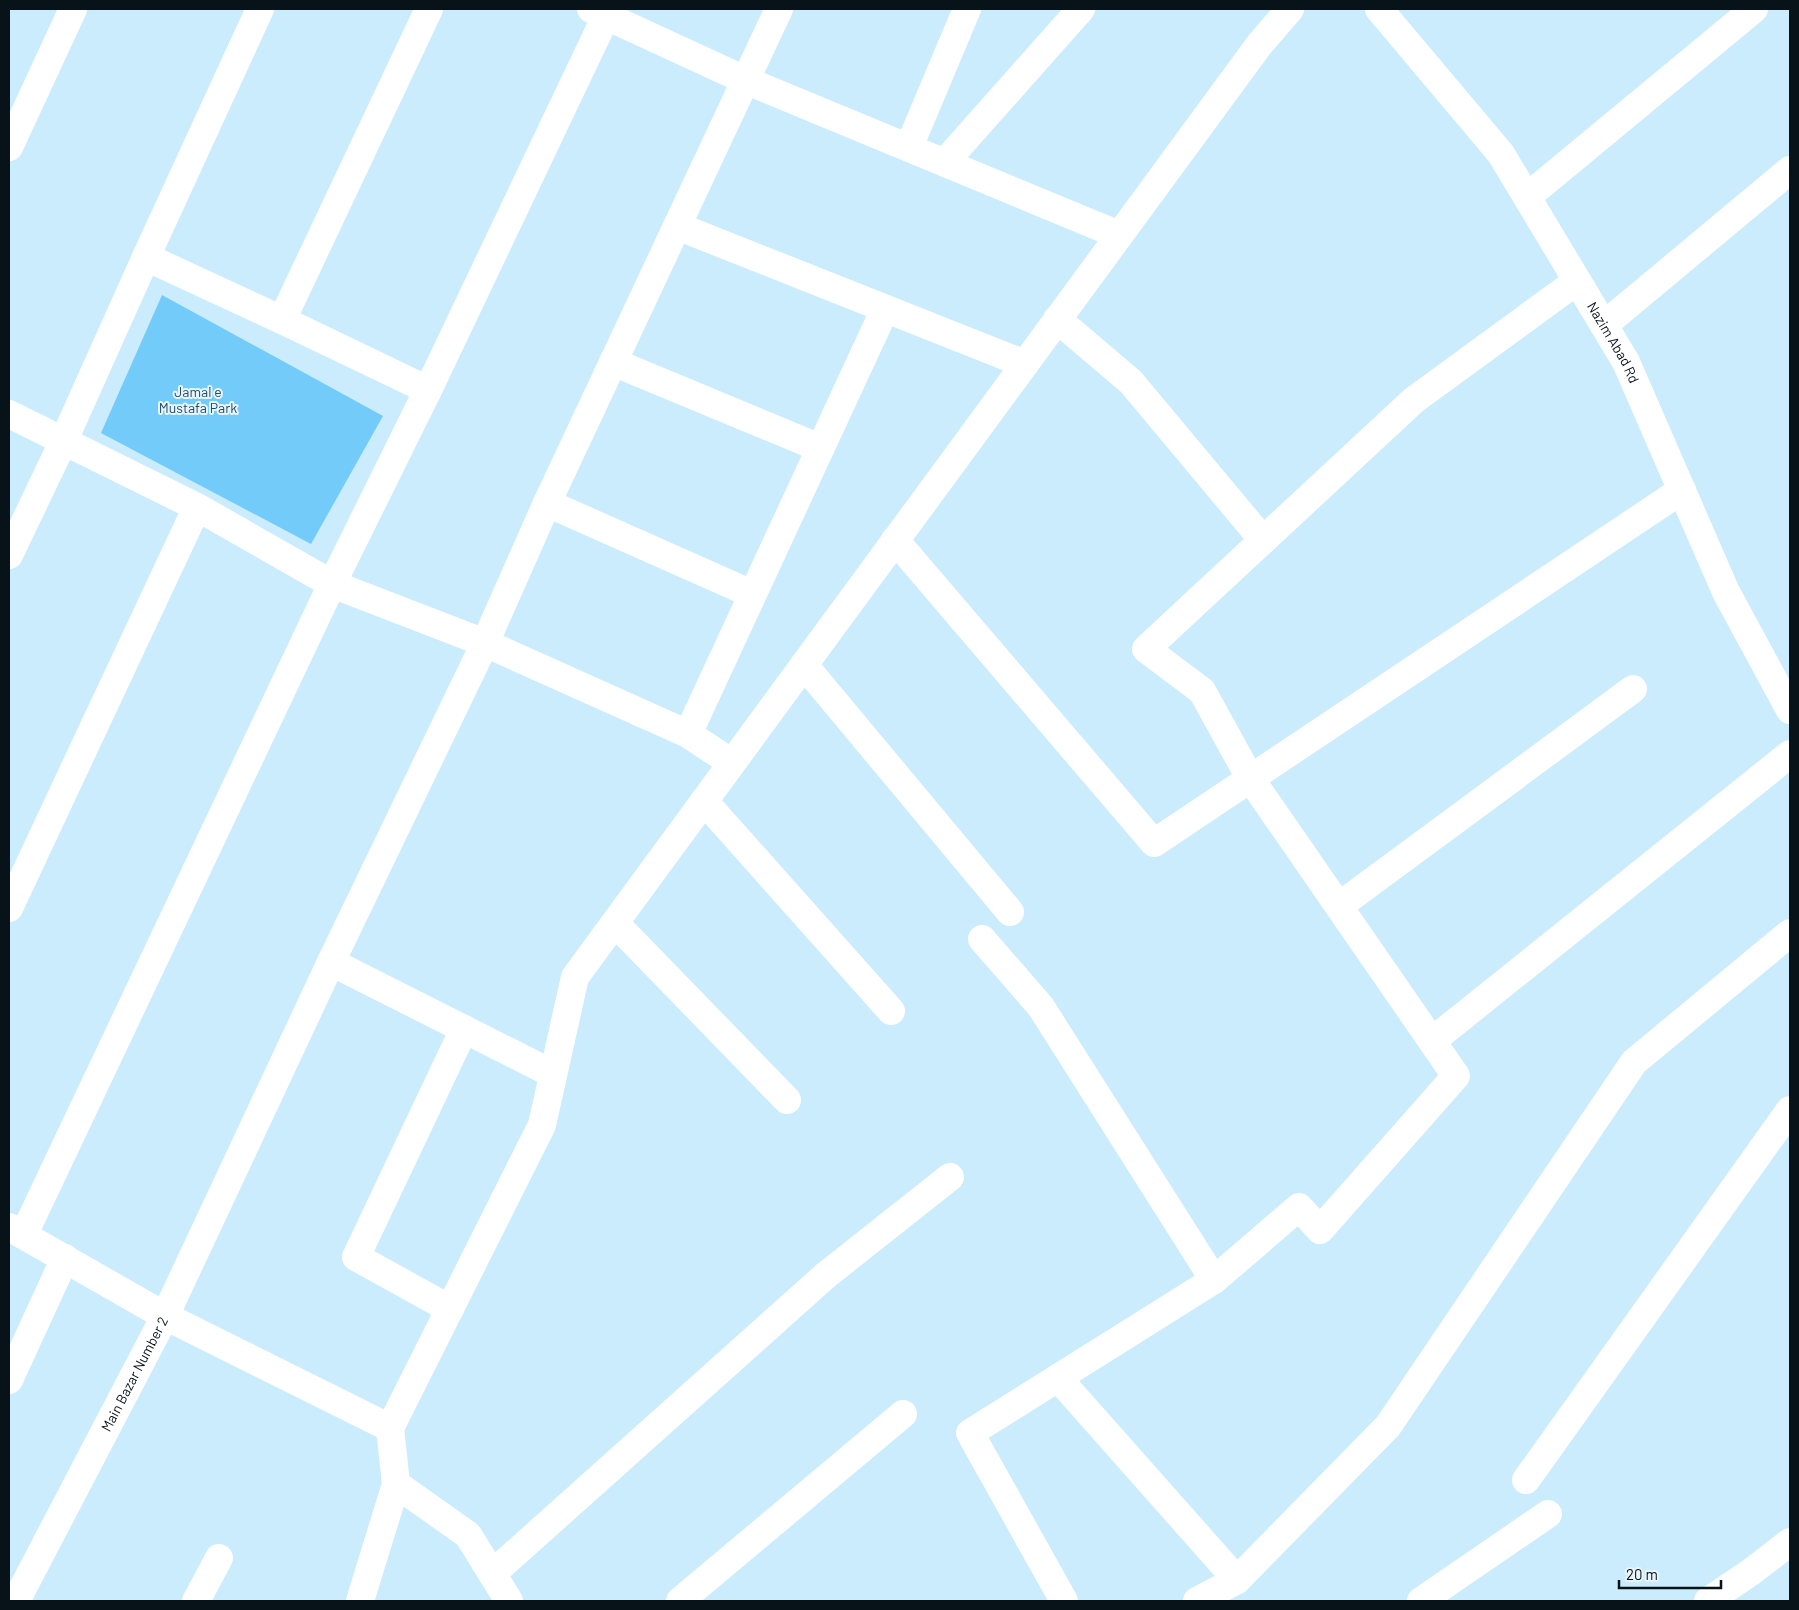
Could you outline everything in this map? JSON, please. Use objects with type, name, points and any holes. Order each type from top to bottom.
[{"type":"street","points":[[9,147],[73,9]]},
{"type":"street","points":[[9,556],[64,440],[260,9]]},
{"type":"street","points":[[282,320],[428,9]]},
{"type":"street","points":[[779,9],[745,80],[677,226],[612,362],[485,643],[331,962],[164,1316],[16,1230],[428,390],[599,12],[745,80],[1119,235]]},
{"type":"street","points":[[908,148],[968,9]]},
{"type":"street","points":[[945,162],[1081,9]]},
{"type":"street","points":[[360,1601],[396,1484],[390,1428],[542,1125],[575,977],[1258,45],[1290,9]]},
{"type":"street","name":"Nazim Abad Rd","points":[[1379,9],[1501,154],[1626,362],[1726,592],[1790,710]]},
{"type":"street","points":[[1527,197],[1754,9]]},
{"type":"street","points":[[1604,326],[1790,170]]},
{"type":"street","points":[[677,226],[1025,364]]},
{"type":"street","points":[[146,257],[428,390]]},
{"type":"street","points":[[1064,1601],[970,1433],[1214,1280],[1298,1207],[1320,1230],[1456,1076],[1250,778],[1202,691],[1146,649],[1414,400],[1577,282]]},
{"type":"street","points":[[688,734],[885,309]]},
{"type":"street","points":[[1057,319],[1131,382],[1263,540]]},
{"type":"street","points":[[612,362],[820,448]]},
{"type":"street","points":[[9,414],[198,507],[332,584],[485,643],[688,734],[732,763]]},
{"type":"street","points":[[895,540],[1154,843],[1682,490]]},
{"type":"street","points":[[547,503],[752,594]]},
{"type":"street","points":[[9,908],[198,507]]},
{"type":"street","points":[[804,665],[1010,912]]},
{"type":"street","points":[[1340,906],[1633,689]]},
{"type":"street","points":[[1432,1041],[1790,754]]},
{"type":"street","points":[[704,801],[891,1011]]},
{"type":"street","points":[[615,923],[787,1100]]},
{"type":"street","points":[[1197,1601],[1236,1580],[1388,1426],[1634,1062],[1790,933]]},
{"type":"street","points":[[982,939],[1041,1007],[1214,1280]]},
{"type":"street","points":[[331,962],[553,1074]]},
{"type":"street","points":[[450,1308],[356,1258],[464,1029]]},
{"type":"street","points":[[1526,1480],[1790,1110]]},
{"type":"street","points":[[492,1574],[825,1276],[950,1177]]},
{"type":"street","points":[[9,1380],[65,1258]]},
{"type":"street","name":"Main Bazar Number 2","points":[[16,1601],[164,1316],[390,1428]]},
{"type":"street","points":[[1058,1378],[1236,1580]]},
{"type":"street","points":[[680,1601],[903,1414]]},
{"type":"street","points":[[396,1484],[468,1535],[509,1601]]},
{"type":"street","points":[[1421,1601],[1548,1514]]},
{"type":"street","points":[[1708,1601],[1751,1572],[1790,1542]]},
{"type":"street","points":[[196,1601],[219,1558]]},
{"type":"green space","name":"Jamal e Mustafa Park","points":[[162,295],[383,416],[311,544],[101,433]]}]
